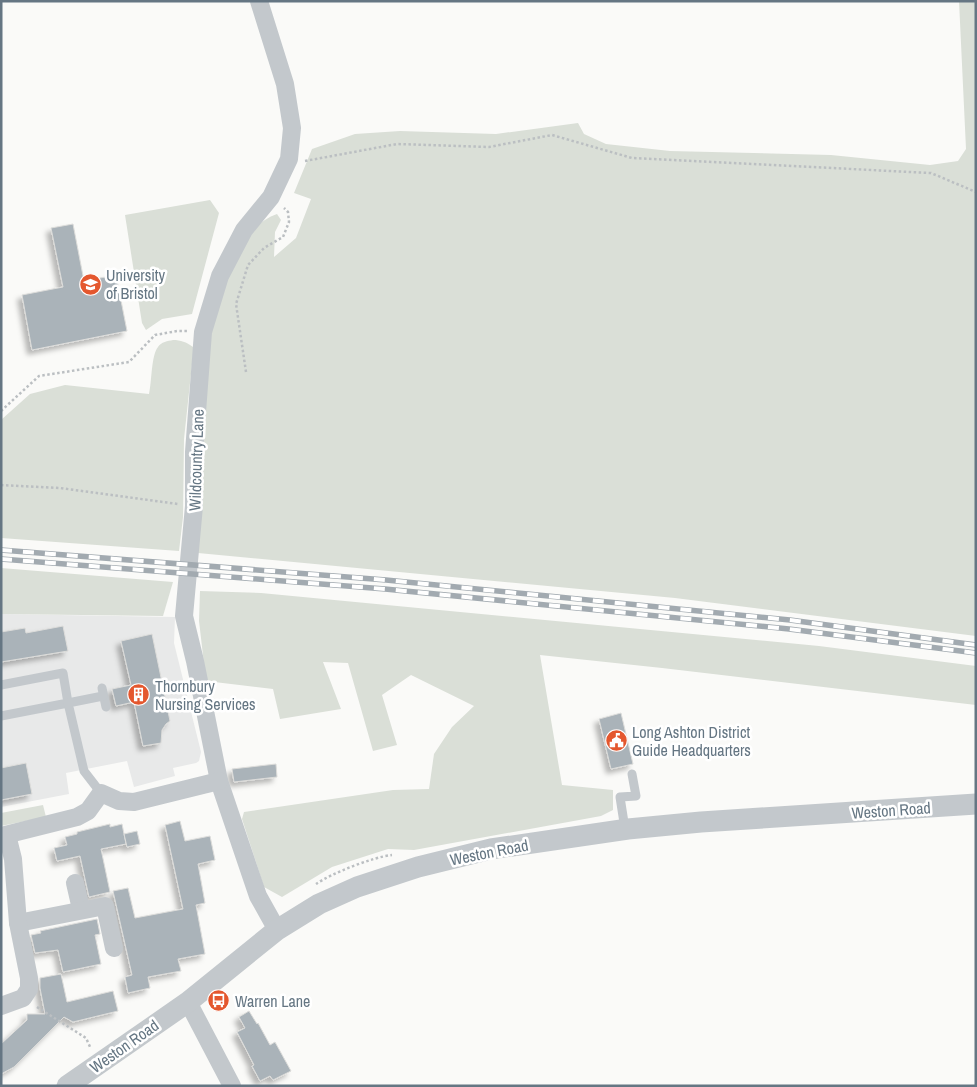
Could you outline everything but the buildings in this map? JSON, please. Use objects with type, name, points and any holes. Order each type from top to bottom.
[{"type":"street","name":"Wildcountry Lane","points":[[259,1],[285,84],[292,128],[289,159],[271,198],[244,230],[220,276],[204,332],[194,452],[194,514],[184,616],[219,781],[258,896],[277,930]]},
{"type":"street","points":[[1,1006],[23,998],[29,989],[29,978],[18,923],[13,859],[4,835],[78,817],[88,811],[101,792],[119,801],[134,802],[219,781]]},
{"type":"street","name":"Weston Road","points":[[67,1086],[188,1002],[277,930],[327,901],[357,887],[418,867],[491,849],[625,829],[701,822],[976,804]]},
{"type":"street","points":[[75,883],[81,909]]},
{"type":"street","points":[[18,923],[81,909],[105,906],[114,948]]},
{"type":"street","points":[[188,1002],[232,1086]]},
{"type":"lane","points":[[1,685],[63,673],[84,771],[101,792]]},
{"type":"lane","points":[[1,716],[40,713],[103,692],[106,707]]},
{"type":"lane","points":[[625,829],[620,797],[636,796],[632,774]]},
{"type":"path","points":[[289,159],[307,161],[397,144],[489,147],[552,135],[632,158],[931,173],[976,192]]},
{"type":"path","points":[[246,372],[236,304],[248,265],[264,248],[283,237],[289,222],[288,212],[271,198]]},
{"type":"path","points":[[1,411],[39,376],[129,362],[154,335],[177,331],[204,332]]},
{"type":"path","points":[[1,485],[60,488],[194,514]]},
{"type":"path","points":[[23,998],[86,1038],[98,1063]]},
{"type":"shaded area","points":[[959,1],[976,1],[976,636],[675,598],[198,553],[206,355],[212,317],[231,264],[251,233],[263,221],[277,214],[281,220],[275,232],[274,257],[296,238],[311,199],[294,193],[312,149],[355,134],[400,131],[496,134],[578,123],[584,134],[606,144],[670,151],[831,155],[930,165],[958,161],[966,149]]},
{"type":"shaded area","points":[[210,200],[219,213],[192,314],[162,319],[146,330],[142,323],[125,215]]},
{"type":"shaded area","points":[[179,340],[193,347],[184,439],[183,517],[179,551],[1,538],[1,420],[30,394],[65,385],[149,394],[156,351],[161,344]]},
{"type":"shaded area","points":[[1,568],[173,582],[163,616],[1,614]]},
{"type":"shaded area","points":[[200,591],[261,593],[819,646],[976,666],[976,705],[540,655],[562,785],[613,790],[613,810],[601,816],[414,850],[388,849],[332,867],[282,897],[264,887],[242,819],[244,812],[393,790],[429,789],[434,754],[452,727],[474,706],[411,675],[382,695],[397,745],[373,751],[348,663],[323,662],[341,709],[280,719],[273,689],[206,681],[199,621]]},
{"type":"shaded area","points":[[1,614],[175,617],[174,643],[201,752],[199,761],[173,768],[175,776],[134,787],[127,761],[66,773],[69,794],[1,807]]},
{"type":"shaded area","points":[[43,805],[46,817],[1,826],[1,813]]},
{"type":"railway","points":[[1,550],[386,580],[790,620],[976,645]]},
{"type":"railway","points":[[1,559],[385,589],[789,629],[976,653]]},
{"type":"place","name":"University of Bristol","points":[[90,284]]},
{"type":"place","name":"Thornbury Nursing Services","points":[[139,695]]},
{"type":"place","name":"Long Ashton District Guide Headquarters","points":[[616,741]]},
{"type":"place","name":"Warren Lane","points":[[219,1001]]}]
